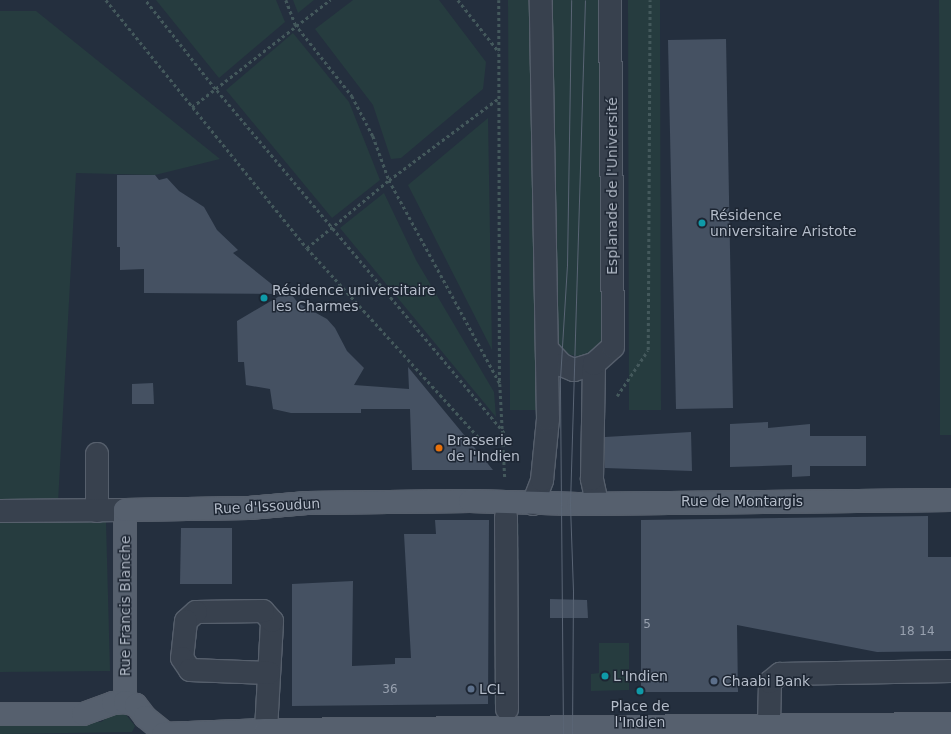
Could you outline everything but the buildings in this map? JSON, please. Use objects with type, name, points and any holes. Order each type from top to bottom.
[{"type":"main road","name":"Rue de Montargis","points":[[533,504],[951,500]]},
{"type":"main road","name":"Rue d'Issoudun","points":[[125,510],[249,508],[307,503],[470,501],[533,504]]},
{"type":"main road","name":"Rue Francis Blanche","points":[[125,510],[125,702]]},
{"type":"main road","points":[[0,714],[83,714],[113,703],[125,702],[136,705],[145,717],[164,734],[266,730],[541,732],[770,724],[951,724]]},
{"type":"street","points":[[533,504],[542,480],[547,427],[548,350],[541,0]]},
{"type":"street","name":"Esplanade de l'Université","points":[[548,350],[562,365],[574,370],[594,364],[613,347],[610,0]]},
{"type":"street","points":[[594,364],[592,478],[597,503]]},
{"type":"street","points":[[97,454],[97,511]]},
{"type":"street","name":"Rue d'Issoudun","points":[[0,511],[125,510]]},
{"type":"street","points":[[506,516],[507,709]]},
{"type":"street","points":[[266,730],[272,621],[263,611],[196,612],[186,621],[182,658],[190,670],[269,673]]},
{"type":"street","points":[[770,724],[770,682],[780,674],[951,671]]},
{"type":"path","points":[[106,0],[307,248],[485,444],[504,433]]},
{"type":"path","points":[[145,0],[215,89],[332,226],[504,433]]},
{"type":"path","points":[[286,0],[295,24],[352,96],[373,136],[389,180],[500,384]]},
{"type":"path","points":[[192,107],[295,24],[330,0]]},
{"type":"path","points":[[458,0],[499,53]]},
{"type":"path","points":[[499,0],[500,384],[504,433],[505,484]]},
{"type":"path","points":[[615,402],[648,350],[650,0]]},
{"type":"path","points":[[307,248],[389,180],[499,98]]},
{"type":"green space","points":[[156,0],[276,0],[285,22],[219,78]]},
{"type":"green space","points":[[293,0],[314,0],[298,13]]},
{"type":"green space","points":[[353,0],[439,0],[486,62],[483,89],[401,158],[391,159],[373,105],[315,29]]},
{"type":"green space","points":[[508,0],[540,0],[542,410],[510,410]]},
{"type":"green space","points":[[552,0],[603,0],[604,337],[598,350],[585,358],[567,354],[559,348],[556,339]]},
{"type":"green space","points":[[628,0],[660,0],[661,410],[629,410]]},
{"type":"green space","points":[[939,0],[951,0],[951,435],[940,435]]},
{"type":"green space","points":[[0,11],[36,11],[220,159],[155,175],[76,173],[57,521],[106,522],[110,671],[0,672]]},
{"type":"green space","points":[[293,33],[349,102],[380,180],[332,218],[226,90]]},
{"type":"green space","points":[[488,118],[492,350],[408,185]]},
{"type":"green space","points":[[384,193],[416,260],[494,392],[496,417],[340,228]]},
{"type":"green space","points":[[599,643],[629,643],[629,690],[591,691],[591,674],[599,673]]},
{"type":"green space","points":[[117,711],[123,711],[135,726],[132,732],[0,734],[0,724],[101,722]]},
{"type":"tram line","points":[[563,734],[560,379],[567,266],[571,0]]},
{"type":"tram line","points":[[572,734],[573,591],[570,504],[585,0]]},
{"type":"place","name":"Résidence universitaire Aristote","points":[[702,223]]},
{"type":"place","name":"Résidence universitaire les Charmes","points":[[264,298]]},
{"type":"place","name":"Brasserie de l'Indien","points":[[439,448]]},
{"type":"place","name":"L'Indien","points":[[605,676]]},
{"type":"place","name":"Chaabi Bank","points":[[714,681]]},
{"type":"place","name":"LCL","points":[[471,689]]},
{"type":"place","name":"Place de l'Indien","points":[[640,691]]}]
